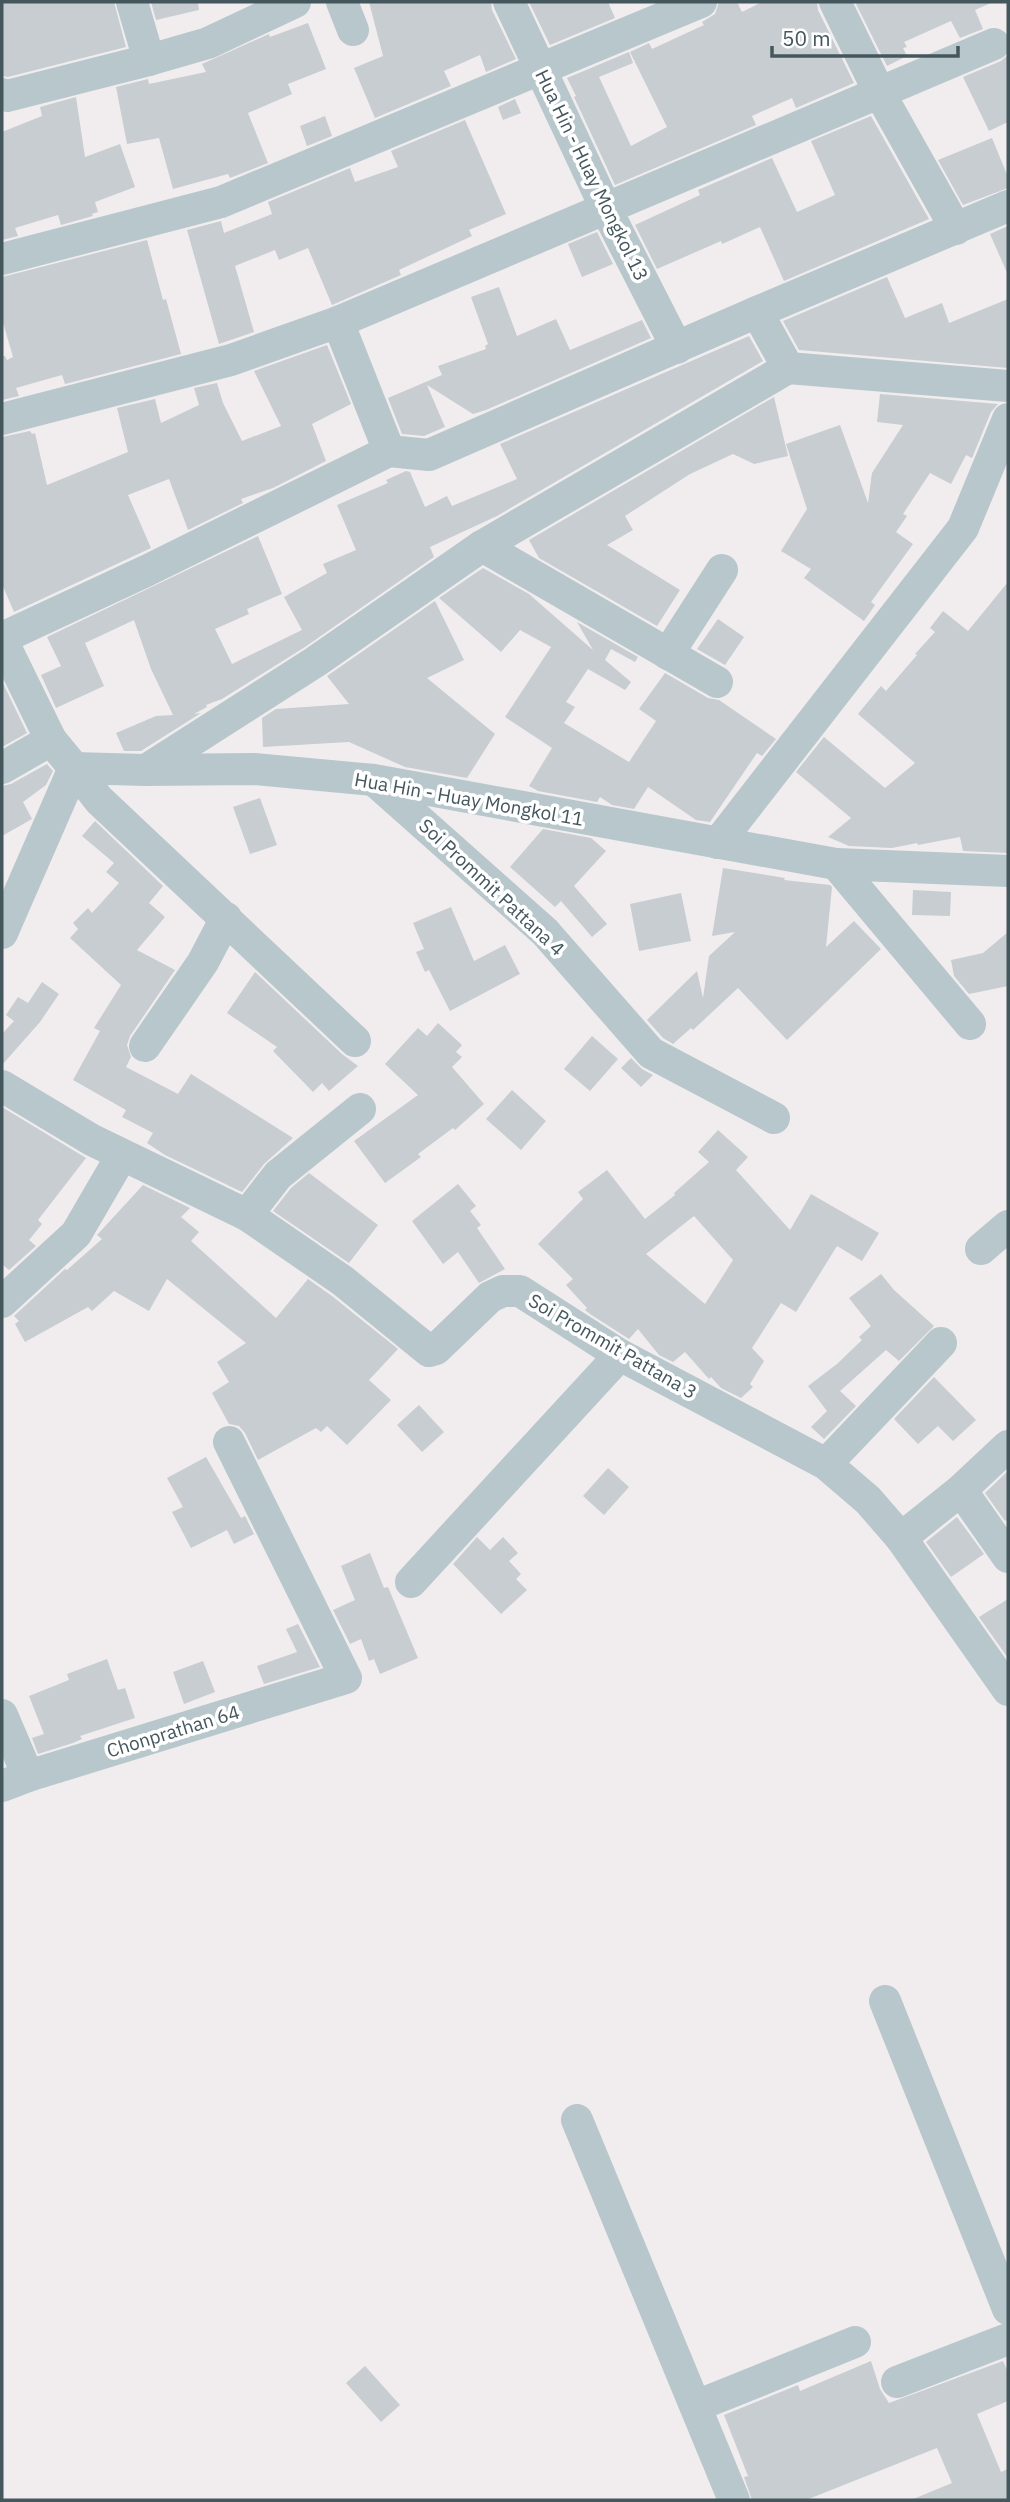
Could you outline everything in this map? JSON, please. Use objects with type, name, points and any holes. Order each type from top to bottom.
[{"type":"street","points":[[132,2],[149,60]]},
{"type":"street","points":[[2,94],[7,96],[208,43],[295,2]]},
{"type":"street","name":"Hua Hin - Huay Mongkol 13","points":[[509,2],[606,209],[677,348]]},
{"type":"street","points":[[2,259],[221,202],[701,2]]},
{"type":"street","points":[[835,2],[879,92],[956,229]]},
{"type":"street","points":[[2,419],[231,359],[338,322],[994,44]]},
{"type":"street","points":[[355,1041],[99,800],[51,740],[2,639],[389,451],[429,455],[1008,206]]},
{"type":"street","points":[[757,312],[788,368]]},
{"type":"street","points":[[338,322],[389,451]]},
{"type":"street","points":[[145,770],[316,663],[482,546],[788,368],[1008,386]]},
{"type":"street","points":[[718,843],[963,528],[1008,419]]},
{"type":"street","points":[[482,546],[717,682]]},
{"type":"street","points":[[668,654],[722,570]]},
{"type":"street","points":[[2,768],[51,740]]},
{"type":"street","points":[[2,933],[74,768]]},
{"type":"street","name":"Hua Hin - Huay Mongkol 11","points":[[74,768],[254,769],[374,780],[836,864],[1008,871]]},
{"type":"street","name":"Soi Prommit Pattana 4","points":[[374,780],[545,932],[651,1053],[774,1118]]},
{"type":"street","points":[[836,864],[970,1024]]},
{"type":"street","points":[[145,1046],[203,962],[226,918]]},
{"type":"street","name":"Soi Prommit Pattana 3","points":[[2,1086],[92,1140],[247,1215],[342,1281],[429,1351],[436,1349],[490,1297],[503,1291],[520,1292],[620,1355],[826,1464],[869,1500],[901,1538],[1008,1690]]},
{"type":"street","points":[[247,1215],[278,1175],[360,1109]]},
{"type":"street","points":[[2,1302],[76,1234],[122,1155]]},
{"type":"street","points":[[981,1249],[1008,1226]]},
{"type":"street","points":[[826,1464],[941,1343]]},
{"type":"street","points":[[411,1582],[620,1355]]},
{"type":"street","name":"Chonprathan 64","points":[[15,1781],[346,1678],[229,1442]]},
{"type":"street","points":[[901,1538],[961,1490],[1008,1446]]},
{"type":"street","points":[[961,1490],[1008,1557]]},
{"type":"street","points":[[2,1714],[15,1781]]},
{"type":"street","points":[[885,2001],[1008,2309]]},
{"type":"street","points":[[578,2120],[734,2500]]},
{"type":"street","points":[[897,2382],[1008,2339]]},
{"type":"street","points":[[696,2406],[855,2342]]},
{"type":"building","points":[[2,2],[114,2],[126,47],[8,77],[2,76]]},
{"type":"building","points":[[151,2],[198,2],[199,10],[156,20]]},
{"type":"building","points":[[369,2],[491,2],[492,10],[516,59],[486,72],[480,55],[444,71],[451,86],[375,118],[354,68],[383,56]]},
{"type":"building","points":[[529,2],[608,2],[615,18],[550,45]]},
{"type":"building","points":[[719,2],[737,2],[742,12],[762,2],[817,2],[818,10],[854,83],[796,108],[792,98],[752,116],[756,125],[615,185],[567,78],[629,52],[633,63],[599,77],[631,146],[667,127],[630,52],[649,43],[652,49],[704,25],[702,22],[715,14]]},
{"type":"building","points":[[855,2],[993,2],[975,10],[983,29],[960,38],[951,21],[904,42],[907,47],[903,48],[907,56],[887,66]]},
{"type":"building","points":[[308,23],[326,69],[288,84],[292,94],[248,113],[268,163],[230,178],[228,174],[173,189],[159,138],[127,144],[116,87],[148,79],[149,84],[206,72],[202,64],[269,34],[270,37]]},
{"type":"building","points":[[1008,55],[1008,122],[989,131],[963,77],[1001,61]]},
{"type":"building","points":[[76,97],[85,157],[120,144],[135,187],[95,202],[98,212],[92,214],[93,216],[61,225],[58,215],[15,228],[18,236],[2,240],[2,132],[42,116],[40,107]]},
{"type":"building","points":[[515,99],[521,113],[503,120],[498,107]]},
{"type":"building","points":[[325,116],[332,136],[307,146],[300,126]]},
{"type":"building","points":[[871,116],[929,219],[784,281],[760,227],[657,269],[635,225],[700,195],[698,190],[772,158],[797,212],[835,195],[811,141]]},
{"type":"building","points":[[465,120],[506,214],[469,230],[472,236],[399,270],[401,275],[332,305],[308,248],[279,260],[275,250],[235,266],[254,332],[219,344],[187,230],[221,221],[224,233],[272,214],[268,202],[350,168],[355,182],[398,167],[391,151]]},
{"type":"building","points":[[992,138],[1008,177],[1008,188],[963,205],[938,160]]},
{"type":"building","points":[[1008,226],[1008,275],[990,234]]},
{"type":"building","points":[[597,232],[613,264],[582,277],[568,244]]},
{"type":"building","points":[[147,240],[181,354],[65,384],[62,375],[16,388],[19,396],[2,400],[2,356],[7,360],[13,357],[2,319],[2,277]]},
{"type":"building","points":[[887,277],[905,318],[942,303],[949,323],[1008,299],[1008,368],[799,350],[783,321]]},
{"type":"building","points":[[499,287],[517,336],[556,319],[570,350],[642,320],[651,338],[473,414],[427,385],[445,427],[424,436],[402,434],[388,398],[442,375],[438,366],[486,349],[488,344],[471,297]]},
{"type":"building","points":[[749,336],[763,361],[497,516],[430,547],[434,557],[305,647],[222,699],[206,705],[207,707],[194,714],[201,713],[141,751],[124,751],[116,733],[156,716],[173,715],[151,669],[134,620],[85,643],[104,686],[56,708],[41,675],[61,666],[47,637],[258,536],[282,594],[247,609],[249,614],[215,629],[232,664],[302,630],[284,597],[327,573],[323,564],[356,550],[337,505],[388,483],[386,480],[406,471],[410,472],[425,507],[447,496],[452,506],[517,479],[500,444]]},
{"type":"building","points":[[327,345],[351,404],[312,424],[326,461],[273,488],[241,499],[243,503],[188,530],[169,479],[128,495],[151,548],[14,612],[2,584],[2,437],[30,431],[35,433],[47,485],[128,452],[117,408],[155,399],[161,423],[199,405],[194,388],[217,383],[223,403],[242,441],[281,426],[254,371]]},
{"type":"building","points":[[880,394],[998,404],[991,412],[972,458],[966,455],[951,484],[930,473],[903,514],[907,516],[896,532],[913,544],[871,602],[875,605],[864,621],[804,578],[811,569],[781,551],[807,509],[786,444],[840,425],[868,503],[872,473],[903,425],[877,422]]},
{"type":"building","points":[[774,397],[788,456],[754,464],[733,454],[690,474],[625,516],[633,530],[607,545],[680,590],[657,626],[539,558],[529,540]]},
{"type":"building","points":[[483,568],[529,594],[593,650],[577,622],[638,657],[635,662],[611,649],[605,660],[631,682],[625,690],[588,669],[566,702],[575,707],[564,723],[629,762],[656,721],[639,709],[665,673],[708,698],[719,700],[776,739],[762,756],[757,753],[710,822],[696,820],[648,787],[634,809],[612,805],[600,797],[597,802],[538,791],[529,786],[552,748],[505,717],[551,647],[520,630],[501,652],[439,598]]},
{"type":"building","points":[[1008,582],[1008,853],[963,851],[960,837],[892,848],[849,846],[828,837],[851,818],[796,772],[824,737],[885,788],[915,763],[858,714],[881,686],[886,691],[917,655],[915,654],[935,632],[930,628],[943,611],[968,631]]},
{"type":"building","points":[[435,601],[464,660],[427,678],[495,734],[467,778],[405,767],[349,742],[263,747],[262,718],[276,709],[349,704],[327,676]]},
{"type":"building","points":[[718,619],[744,637],[725,665],[697,649]]},
{"type":"building","points":[[2,681],[27,733],[2,747]]},
{"type":"building","points":[[47,764],[53,771],[46,785],[23,802],[32,819],[2,836],[2,786],[11,784]]},
{"type":"building","points":[[260,798],[277,845],[250,854],[233,807]]},
{"type":"building","points":[[95,821],[163,886],[149,903],[165,917],[137,950],[175,970],[130,1036],[127,1045],[131,1057],[126,1067],[178,1094],[191,1074],[293,1138],[264,1164],[242,1192],[165,1155],[147,1143],[153,1133],[122,1117],[126,1110],[73,1080],[100,1031],[94,1028],[121,985],[70,938],[78,929],[73,923],[88,908],[92,913],[119,883],[106,872],[114,863],[82,836]]},
{"type":"building","points":[[543,829],[591,838],[606,851],[574,886],[607,924],[592,937],[561,901],[555,907],[510,867]]},
{"type":"building","points":[[723,868],[785,878],[784,880],[830,885],[832,887],[826,947],[854,921],[881,949],[787,1040],[738,988],[693,1030],[691,1028],[673,1044],[663,1038],[647,1020],[697,971],[703,998],[709,956],[735,932],[712,936]]},
{"type":"building","points":[[913,890],[951,892],[950,916],[912,915]]},
{"type":"building","points":[[681,893],[691,941],[639,951],[630,904]]},
{"type":"building","points":[[451,907],[474,961],[505,945],[520,974],[450,1011],[429,970],[425,972],[416,952],[424,949],[413,923]]},
{"type":"building","points":[[1008,932],[1008,986],[969,994],[954,976],[951,960],[983,953]]},
{"type":"building","points":[[255,972],[358,1066],[329,1091],[322,1083],[313,1092],[273,1051],[277,1047],[227,1013]]},
{"type":"building","points":[[42,982],[59,994],[40,1022],[2,1065],[2,1034],[14,1021],[6,1015],[18,997],[28,1003]]},
{"type":"building","points":[[438,1023],[462,1045],[456,1052],[462,1057],[452,1067],[484,1104],[455,1130],[453,1128],[418,1154],[421,1157],[385,1183],[354,1141],[418,1095],[385,1064],[418,1028],[427,1036]]},
{"type":"building","points":[[592,1036],[618,1059],[590,1091],[564,1069]]},
{"type":"building","points":[[631,1058],[653,1075],[641,1087],[621,1068]]},
{"type":"building","points":[[512,1090],[546,1121],[521,1150],[486,1119]]},
{"type":"building","points":[[2,1107],[86,1158],[38,1220],[42,1224],[29,1240],[36,1246],[9,1270],[2,1264]]},
{"type":"building","points":[[718,1130],[748,1157],[736,1170],[790,1230],[811,1194],[879,1233],[862,1261],[837,1246],[796,1312],[781,1303],[752,1348],[764,1361],[750,1384],[753,1387],[741,1398],[721,1388],[711,1377],[709,1379],[685,1352],[673,1362],[659,1355],[638,1329],[629,1339],[590,1314],[566,1285],[573,1279],[538,1244],[583,1199],[578,1192],[607,1170],[645,1219],[709,1162],[698,1152]],"holes":[[[694,1216],[733,1260],[705,1304],[646,1254]]]},
{"type":"building","points":[[309,1173],[378,1225],[349,1263],[273,1211],[291,1188]]},
{"type":"building","points":[[458,1184],[476,1206],[470,1211],[481,1225],[477,1228],[505,1269],[479,1283],[458,1252],[443,1264],[412,1221]]},
{"type":"building","points":[[143,1185],[190,1208],[181,1217],[199,1232],[191,1241],[276,1318],[308,1279],[398,1349],[369,1380],[391,1400],[347,1445],[327,1426],[321,1432],[316,1428],[258,1460],[245,1433],[239,1426],[229,1424],[212,1393],[229,1382],[217,1362],[246,1343],[167,1279],[149,1311],[114,1291],[92,1311],[88,1307],[25,1342],[15,1324],[19,1321],[14,1316],[102,1239],[97,1235]]},
{"type":"building","points":[[881,1274],[894,1290],[934,1326],[899,1361],[886,1350],[840,1391],[856,1406],[824,1439],[811,1427],[827,1411],[808,1386],[862,1340],[859,1337],[871,1326],[849,1298]]},
{"type":"building","points":[[934,1377],[976,1420],[953,1441],[938,1426],[918,1444],[894,1419]]},
{"type":"building","points":[[419,1405],[444,1432],[422,1452],[397,1425]]},
{"type":"building","points":[[206,1457],[241,1518],[245,1516],[254,1534],[234,1544],[227,1530],[191,1548],[172,1512],[183,1507],[167,1478]]},
{"type":"building","points":[[608,1468],[629,1487],[604,1515],[583,1496]]},
{"type":"building","points":[[1008,1471],[1008,1519],[1005,1521],[985,1493]]},
{"type":"building","points":[[957,1517],[984,1554],[951,1577],[926,1542]]},
{"type":"building","points":[[477,1537],[490,1550],[503,1537],[518,1553],[509,1561],[521,1574],[516,1579],[527,1590],[501,1614],[453,1564]]},
{"type":"building","points":[[370,1553],[384,1588],[388,1587],[418,1658],[380,1674],[374,1659],[369,1661],[361,1639],[350,1644],[333,1610],[355,1600],[341,1566]]},
{"type":"building","points":[[1008,1599],[1008,1658],[979,1617]]},
{"type":"building","points":[[298,1624],[320,1667],[264,1684],[257,1666],[297,1652],[286,1629]]},
{"type":"building","points":[[107,1659],[118,1690],[125,1688],[135,1718],[80,1736],[82,1739],[73,1743],[38,1754],[32,1738],[44,1734],[29,1696],[69,1680],[67,1674]]},
{"type":"building","points":[[203,1661],[215,1692],[184,1704],[173,1672]]},
{"type":"building","points":[[871,2361],[880,2389],[889,2403],[1003,2361],[1008,2372],[1008,2401],[977,2414],[1001,2472],[1008,2469],[1008,2500],[911,2500],[952,2483],[937,2448],[806,2500],[752,2500],[744,2477],[748,2476],[724,2415],[798,2385],[800,2391]]},
{"type":"building","points":[[365,2366],[400,2405],[381,2422],[346,2383]]}]
